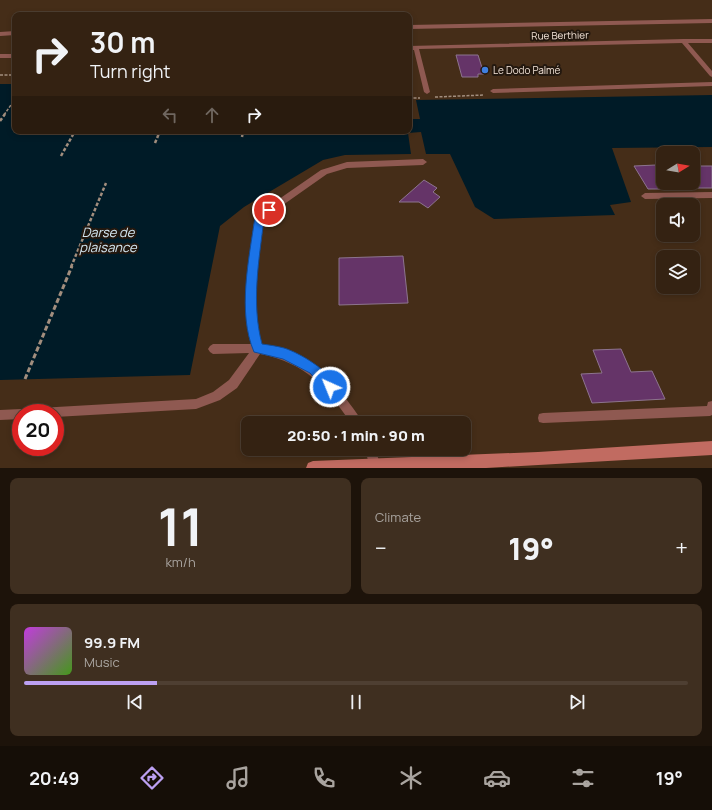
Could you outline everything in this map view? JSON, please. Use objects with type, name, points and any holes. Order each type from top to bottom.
[{"type":"main road","points":[[313,468],[538,459],[712,448]]},
{"type":"lane","points":[[412,26],[712,21]]},
{"type":"lane","points":[[0,34],[12,33]]},
{"type":"lane","points":[[683,41],[712,75]]},
{"type":"lane","name":"Rue Berthier","points":[[412,48],[712,41]]},
{"type":"lane","points":[[416,48],[426,95]]},
{"type":"lane","points":[[0,56],[12,56]]},
{"type":"lane","points":[[493,91],[712,84]]},
{"type":"lane","points":[[64,412],[196,404],[216,396],[233,384],[258,349],[252,325],[251,304],[252,279],[259,217],[324,172],[347,165],[424,162]]},
{"type":"lane","points":[[645,196],[712,194]]},
{"type":"lane","points":[[213,349],[258,349],[284,353],[314,369],[339,395],[352,416]]},
{"type":"lane","points":[[543,418],[710,410],[712,406]]},
{"type":"lane","points":[[0,415],[12,414]]},
{"type":"lane","points":[[372,456],[375,466]]},
{"type":"path","points":[[0,75],[12,75]]},
{"type":"path","points":[[432,97],[494,95],[493,91]]},
{"type":"path","points":[[412,97],[426,95]]},
{"type":"path","points":[[0,121],[12,103]]},
{"type":"path","points":[[61,156],[73,134]]},
{"type":"path","points":[[155,143],[159,134]]},
{"type":"path","points":[[25,379],[106,183]]},
{"type":"water","name":"Darse de plaisance","points":[[0,84],[12,84],[12,134],[408,134],[411,154],[345,155],[323,160],[244,207],[220,226],[190,375],[0,380]]},
{"type":"water","name":"Darse de plaisance","points":[[712,95],[712,147],[656,146],[656,148],[612,148],[631,202],[610,205],[615,215],[494,219],[475,207],[450,154],[426,154],[421,132],[412,133],[412,119],[420,119],[416,100]]},
{"type":"building","points":[[456,55],[478,55],[484,74],[478,74],[478,77],[462,77]]},
{"type":"building","points":[[656,165],[656,189],[648,189],[634,166]]},
{"type":"building","points":[[700,166],[712,166],[712,188],[700,188]]},
{"type":"building","points":[[424,180],[437,188],[433,192],[440,197],[428,208],[419,202],[399,202]]},
{"type":"building","points":[[403,256],[408,303],[339,305],[339,258]]},
{"type":"building","points":[[621,349],[631,372],[652,371],[665,399],[592,403],[581,374],[602,373],[593,350]]},
{"type":"place","name":"Le Dodo Palmé","points":[[485,70]]},
{"type":"route","points":[[269,210],[259,217],[252,279],[252,325],[258,349],[284,353],[314,369],[330,387]]}]
